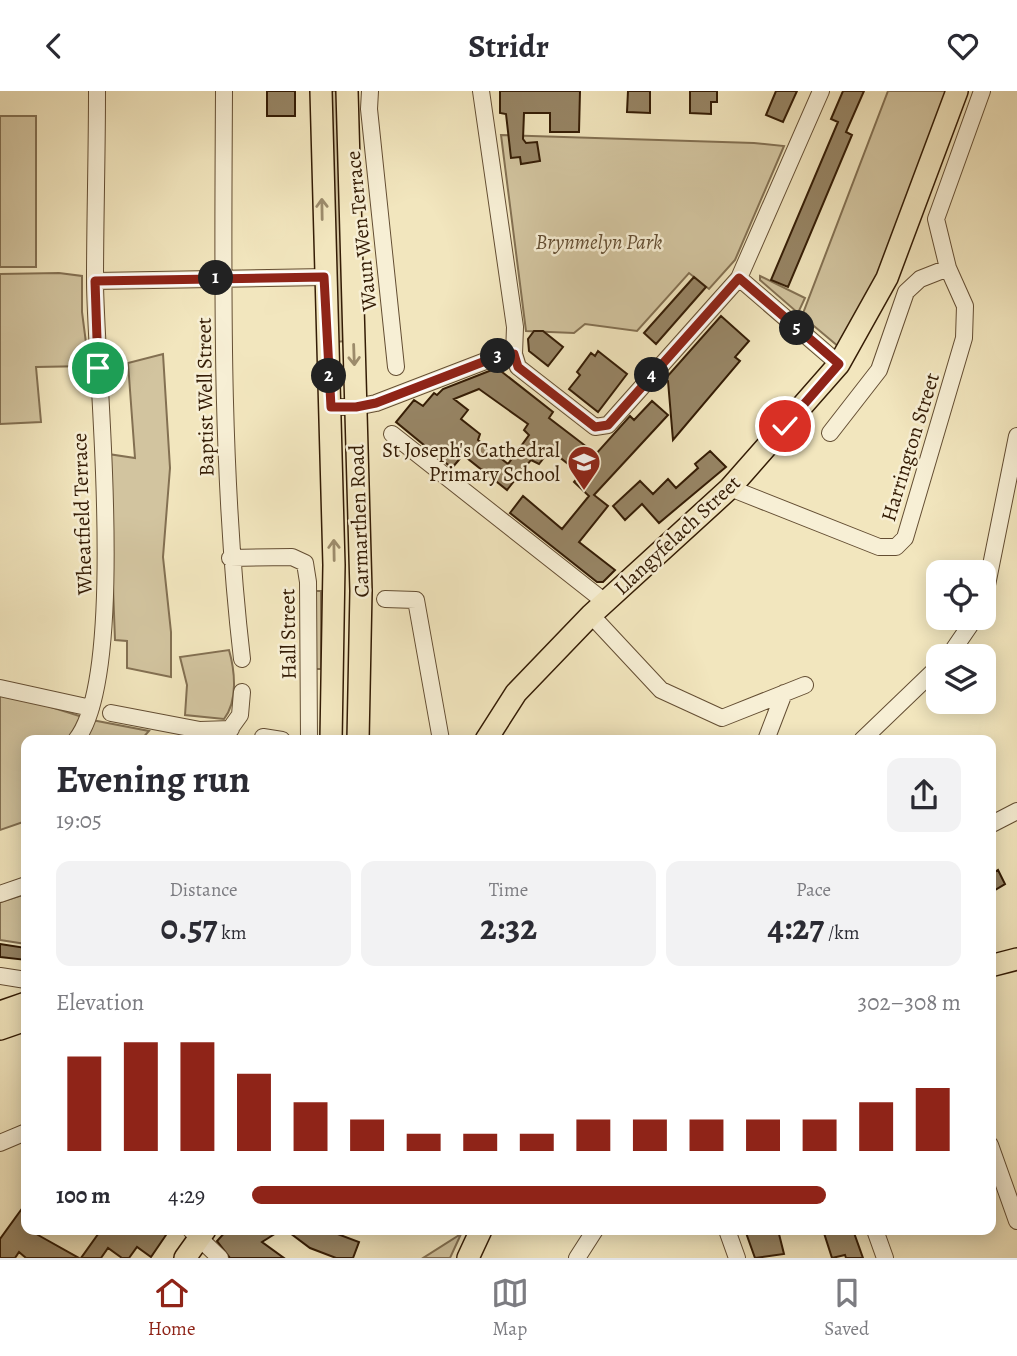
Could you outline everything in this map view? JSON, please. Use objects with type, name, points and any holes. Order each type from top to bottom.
[{"type":"main road","name":"Carmarthen Road","points":[[321,91],[324,277],[331,407],[334,565],[331,735]]},
{"type":"main road","name":"Carmarthen Road","points":[[347,91],[359,525],[358,735]]},
{"type":"main road","name":"Llangyfelach Street","points":[[489,735],[516,693],[598,608],[730,488],[839,364],[887,278],[957,91]]},
{"type":"main road","points":[[345,735],[348,592],[359,525]]},
{"type":"main road","points":[[996,964],[1017,959]]},
{"type":"main road","points":[[0,1012],[21,1005]]},
{"type":"main road","points":[[0,1030],[21,1022]]},
{"type":"main road","points":[[185,1258],[198,1235]]},
{"type":"main road","points":[[468,1258],[479,1235]]},
{"type":"street","name":"Wheatfield Terrace","points":[[78,735],[91,708],[106,623],[95,281],[97,91]]},
{"type":"street","name":"Baptist Well Street","points":[[224,91],[223,278],[230,558],[242,659]]},
{"type":"street","name":"Waun Wen Terrace","points":[[370,91],[369,109],[396,367]]},
{"type":"street","points":[[481,91],[515,327],[514,354],[518,367],[595,427],[608,425],[739,278],[821,91]]},
{"type":"street","name":"Harrington Street","points":[[730,488],[878,547],[896,547],[905,538],[964,338],[965,306],[948,268],[936,219],[982,91]]},
{"type":"street","points":[[830,433],[879,370],[906,292],[919,279],[948,268]]},
{"type":"street","points":[[95,281],[324,277]]},
{"type":"street","points":[[739,278],[839,364]]},
{"type":"street","points":[[331,407],[356,407],[376,403],[501,355],[514,354]]},
{"type":"street","points":[[392,434],[598,608],[661,690],[722,718],[747,711],[806,685]]},
{"type":"street","points":[[992,560],[1017,436]]},
{"type":"street","name":"Hall Street","points":[[230,558],[292,557],[305,563],[309,596],[309,735]]},
{"type":"street","points":[[385,599],[416,600],[440,735]]},
{"type":"street","points":[[352,735],[354,680],[360,658]]},
{"type":"street","points":[[867,735],[926,679]]},
{"type":"street","points":[[0,688],[91,708]]},
{"type":"street","points":[[111,713],[226,734],[240,715],[242,692]]},
{"type":"street","points":[[768,735],[784,693]]},
{"type":"street","points":[[996,822],[1017,811]]},
{"type":"street","points":[[0,894],[21,887]]},
{"type":"street","points":[[0,976],[21,978]]},
{"type":"street","points":[[0,1143],[21,1134]]},
{"type":"street","points":[[996,1162],[1017,1221]]},
{"type":"street","points":[[201,1235],[220,1258]]},
{"type":"street","points":[[577,1258],[592,1235]]},
{"type":"street","points":[[729,1235],[737,1258]]},
{"type":"street","points":[[877,1235],[885,1258]]},
{"type":"green space","points":[[327,91],[337,91],[346,341],[335,342]]},
{"type":"green space","points":[[888,91],[950,91],[881,280],[839,347],[802,316]]},
{"type":"green space","points":[[0,116],[36,116],[36,267],[0,267]]},
{"type":"green space","name":"Brynmelyn Park","points":[[501,135],[784,146],[735,260],[709,289],[689,273],[637,331],[585,324],[574,333],[526,331]]},
{"type":"green space","points":[[59,273],[82,276],[82,312],[89,366],[36,367],[41,422],[0,424],[0,274]]},
{"type":"green space","points":[[760,276],[805,298],[798,313],[760,280]]},
{"type":"green space","points":[[163,354],[170,468],[163,557],[171,632],[171,677],[127,668],[127,641],[115,640],[108,454],[135,458],[128,363]]},
{"type":"green space","points":[[316,591],[321,591],[321,669],[315,669]]},
{"type":"green space","points":[[229,650],[234,686],[232,704],[224,719],[185,715],[187,685],[180,657]]},
{"type":"green space","points":[[0,691],[92,720],[149,731],[145,735],[21,735],[21,823],[0,830]]},
{"type":"green space","points":[[21,896],[21,943],[0,940],[0,902]]},
{"type":"green space","points":[[459,1235],[461,1235],[450,1258],[423,1258]]},
{"type":"building","points":[[267,91],[295,91],[295,116],[267,116]]},
{"type":"building","points":[[500,91],[580,91],[579,132],[550,132],[550,113],[524,113],[523,139],[526,143],[537,142],[540,161],[521,164],[520,157],[511,158],[506,114],[500,113]]},
{"type":"building","points":[[628,91],[650,91],[650,113],[627,112]]},
{"type":"building","points":[[690,91],[717,91],[717,102],[711,102],[711,114],[690,113]]},
{"type":"building","points":[[776,91],[797,91],[783,122],[766,115]]},
{"type":"building","points":[[843,91],[864,91],[846,132],[852,135],[788,287],[771,280],[838,122],[831,119]]},
{"type":"building","points":[[694,277],[706,287],[656,344],[644,333]]},
{"type":"building","points":[[721,316],[749,341],[735,357],[740,361],[673,440],[668,381],[665,379]]},
{"type":"building","points":[[534,331],[543,331],[563,347],[548,366],[529,351],[528,339]]},
{"type":"building","points":[[598,351],[627,374],[598,412],[569,389],[591,353],[595,356]]},
{"type":"building","points":[[497,368],[553,412],[549,418],[596,454],[630,416],[634,420],[652,401],[668,415],[594,495],[608,506],[579,542],[615,570],[603,582],[597,582],[510,513],[523,496],[562,529],[589,496],[574,482],[581,474],[550,450],[539,464],[531,460],[507,490],[463,455],[452,468],[396,422],[414,400],[423,406],[434,393],[437,395],[443,389]],"holes":[[[479,389],[528,424],[524,430],[529,435],[508,464],[478,440],[480,434],[461,419],[468,410],[454,399]]]},
{"type":"building","points":[[710,451],[726,467],[659,523],[642,504],[625,520],[613,506],[640,481],[653,494],[668,479],[676,488],[698,468],[695,464]]},
{"type":"building","points":[[998,870],[1005,884],[996,889]]},
{"type":"building","points":[[0,944],[21,947],[21,959],[0,957]]},
{"type":"building","points":[[21,1210],[21,1235],[38,1235],[79,1258],[26,1258],[19,1252],[15,1258],[0,1258],[0,1239]]},
{"type":"building","points":[[97,1235],[166,1235],[151,1257],[137,1247],[129,1258],[122,1258],[108,1248],[101,1258],[81,1258]]},
{"type":"building","points":[[222,1235],[273,1235],[262,1242],[284,1258],[230,1258],[217,1241]]},
{"type":"building","points":[[293,1235],[340,1235],[359,1242],[353,1258],[336,1258],[310,1248]]},
{"type":"building","points":[[747,1235],[779,1235],[784,1254],[755,1258]]},
{"type":"building","points":[[825,1235],[855,1235],[863,1258],[846,1258],[845,1255],[832,1258]]},
{"type":"place","name":"St Joseph's Cathedral Primary School","points":[[584,492]]},
{"type":"route","points":[[98,368],[95,281],[324,277],[331,407],[356,407],[376,403],[501,355],[514,354],[518,367],[595,427],[601,427],[608,425],[739,278],[839,364],[785,426]]}]
